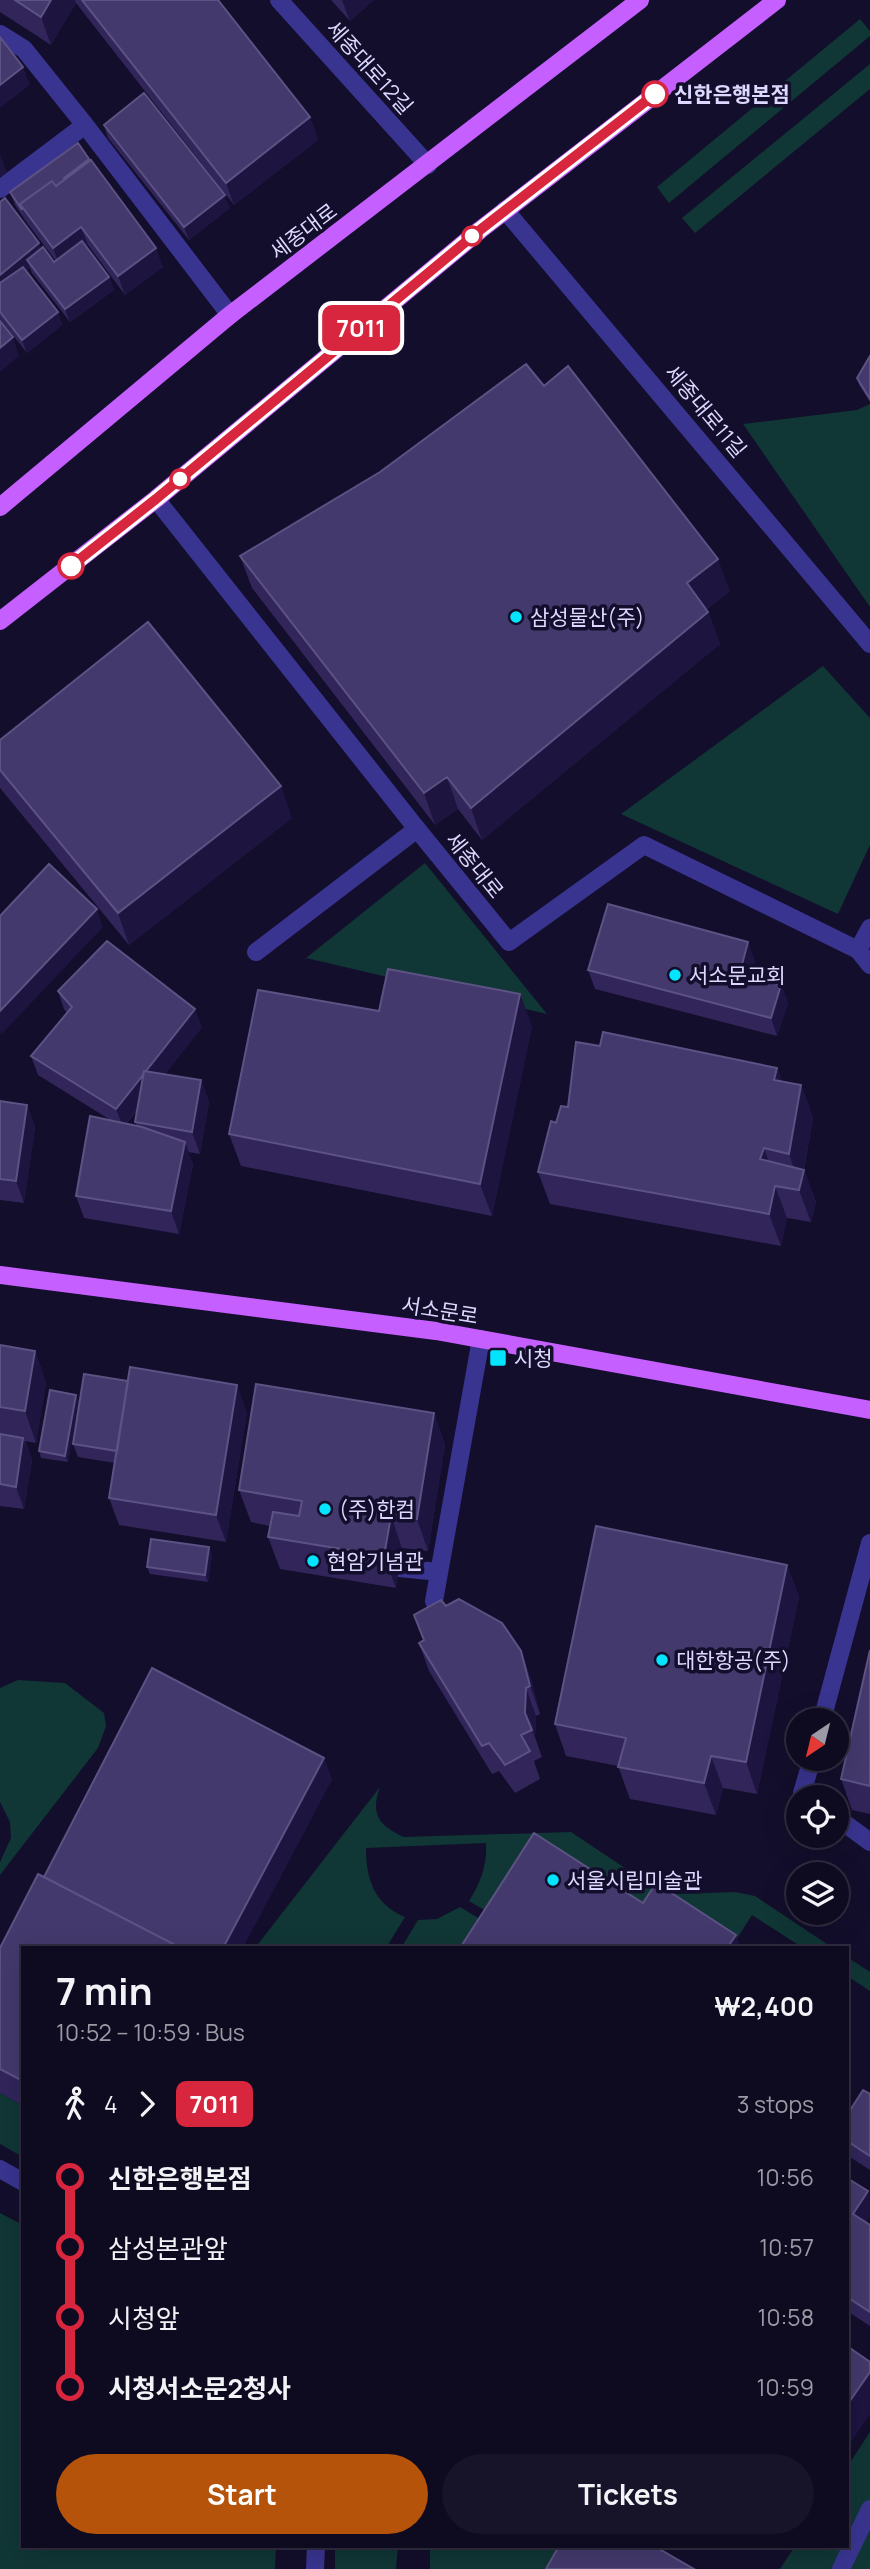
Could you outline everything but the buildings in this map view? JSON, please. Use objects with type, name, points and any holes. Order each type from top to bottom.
[{"type":"main road","name":"세종대로","points":[[0,507],[230,314],[640,0]]},
{"type":"main road","points":[[0,621],[156,499],[505,210],[777,0]]},
{"type":"main road","name":"서소문로","points":[[0,1275],[436,1331],[870,1410]]},
{"type":"street","name":"세종대로12길","points":[[279,0],[428,165]]},
{"type":"street","points":[[0,34],[24,49],[230,314]]},
{"type":"street","points":[[0,189],[85,125]]},
{"type":"street","name":"세종대로11길","points":[[505,210],[870,644]]},
{"type":"street","name":"세종대로","points":[[156,499],[509,942],[644,845],[858,950]]},
{"type":"street","points":[[256,953],[417,829]]},
{"type":"street","points":[[870,928],[858,950],[870,965]]},
{"type":"street","points":[[434,1601],[481,1339]]},
{"type":"street","points":[[825,1708],[870,1544]]},
{"type":"street","points":[[399,1568],[439,1572]]},
{"type":"street","points":[[849,1827],[870,1842]]},
{"type":"street","points":[[0,2169],[21,2181]]},
{"type":"street","points":[[841,2569],[870,2509]]},
{"type":"street","points":[[315,2569],[316,2548]]},
{"type":"green space","points":[[860,19],[870,31],[870,36],[669,203],[657,187]]},
{"type":"green space","points":[[870,64],[870,89],[695,233],[682,218]]},
{"type":"green space","points":[[870,404],[870,607],[743,424],[857,410]]},
{"type":"green space","points":[[823,666],[870,718],[870,845],[838,914],[621,814]]},
{"type":"green space","points":[[425,863],[547,1014],[306,958]]},
{"type":"green space","points":[[18,1680],[65,1683],[104,1713],[106,1726],[98,1748],[0,1875],[0,1862],[11,1838],[10,1822],[0,1802],[0,1688]]},
{"type":"green space","points":[[380,1787],[376,1805],[379,1818],[388,1828],[404,1837],[571,1832],[655,1888],[676,1894],[735,1892],[755,1896],[786,1917],[786,1925],[798,1925],[830,1946],[800,1946],[752,1915],[732,1946],[500,1919],[469,1901],[482,1873],[486,1843],[366,1848],[370,1880],[379,1898],[394,1912],[405,1917],[387,1946],[257,1946]]},
{"type":"green space","points":[[460,1907],[495,1928],[483,1946],[402,1946],[418,1920],[437,1919]]},
{"type":"green space","points":[[849,1958],[870,1972],[870,1991],[849,1977]]},
{"type":"green space","points":[[0,2093],[21,2105],[21,2156],[0,2144]]},
{"type":"green space","points":[[0,2213],[21,2224],[21,2548],[276,2548],[275,2569],[0,2569]]},
{"type":"green space","points":[[870,2432],[870,2569],[780,2569],[794,2548],[849,2548],[849,2464]]},
{"type":"green space","points":[[335,2548],[398,2548],[396,2569],[335,2569]]},
{"type":"green space","points":[[430,2548],[583,2548],[571,2569],[430,2569]]},
{"type":"bus line","name":"7011","points":[[71,566],[156,499],[480,230],[655,94]]},
{"type":"place","name":"신한은행본점","points":[[655,94]]},
{"type":"place","name":"삼성물산(주)","points":[[516,617]]},
{"type":"place","name":"서소문교회","points":[[675,975]]},
{"type":"place","name":"시청","points":[[498,1358]]},
{"type":"place","name":"(주)한컴","points":[[325,1509]]},
{"type":"place","name":"현암기념관","points":[[313,1561]]},
{"type":"place","name":"대한항공(주)","points":[[662,1660]]},
{"type":"place","name":"서울시립미술관","points":[[553,1880]]}]
